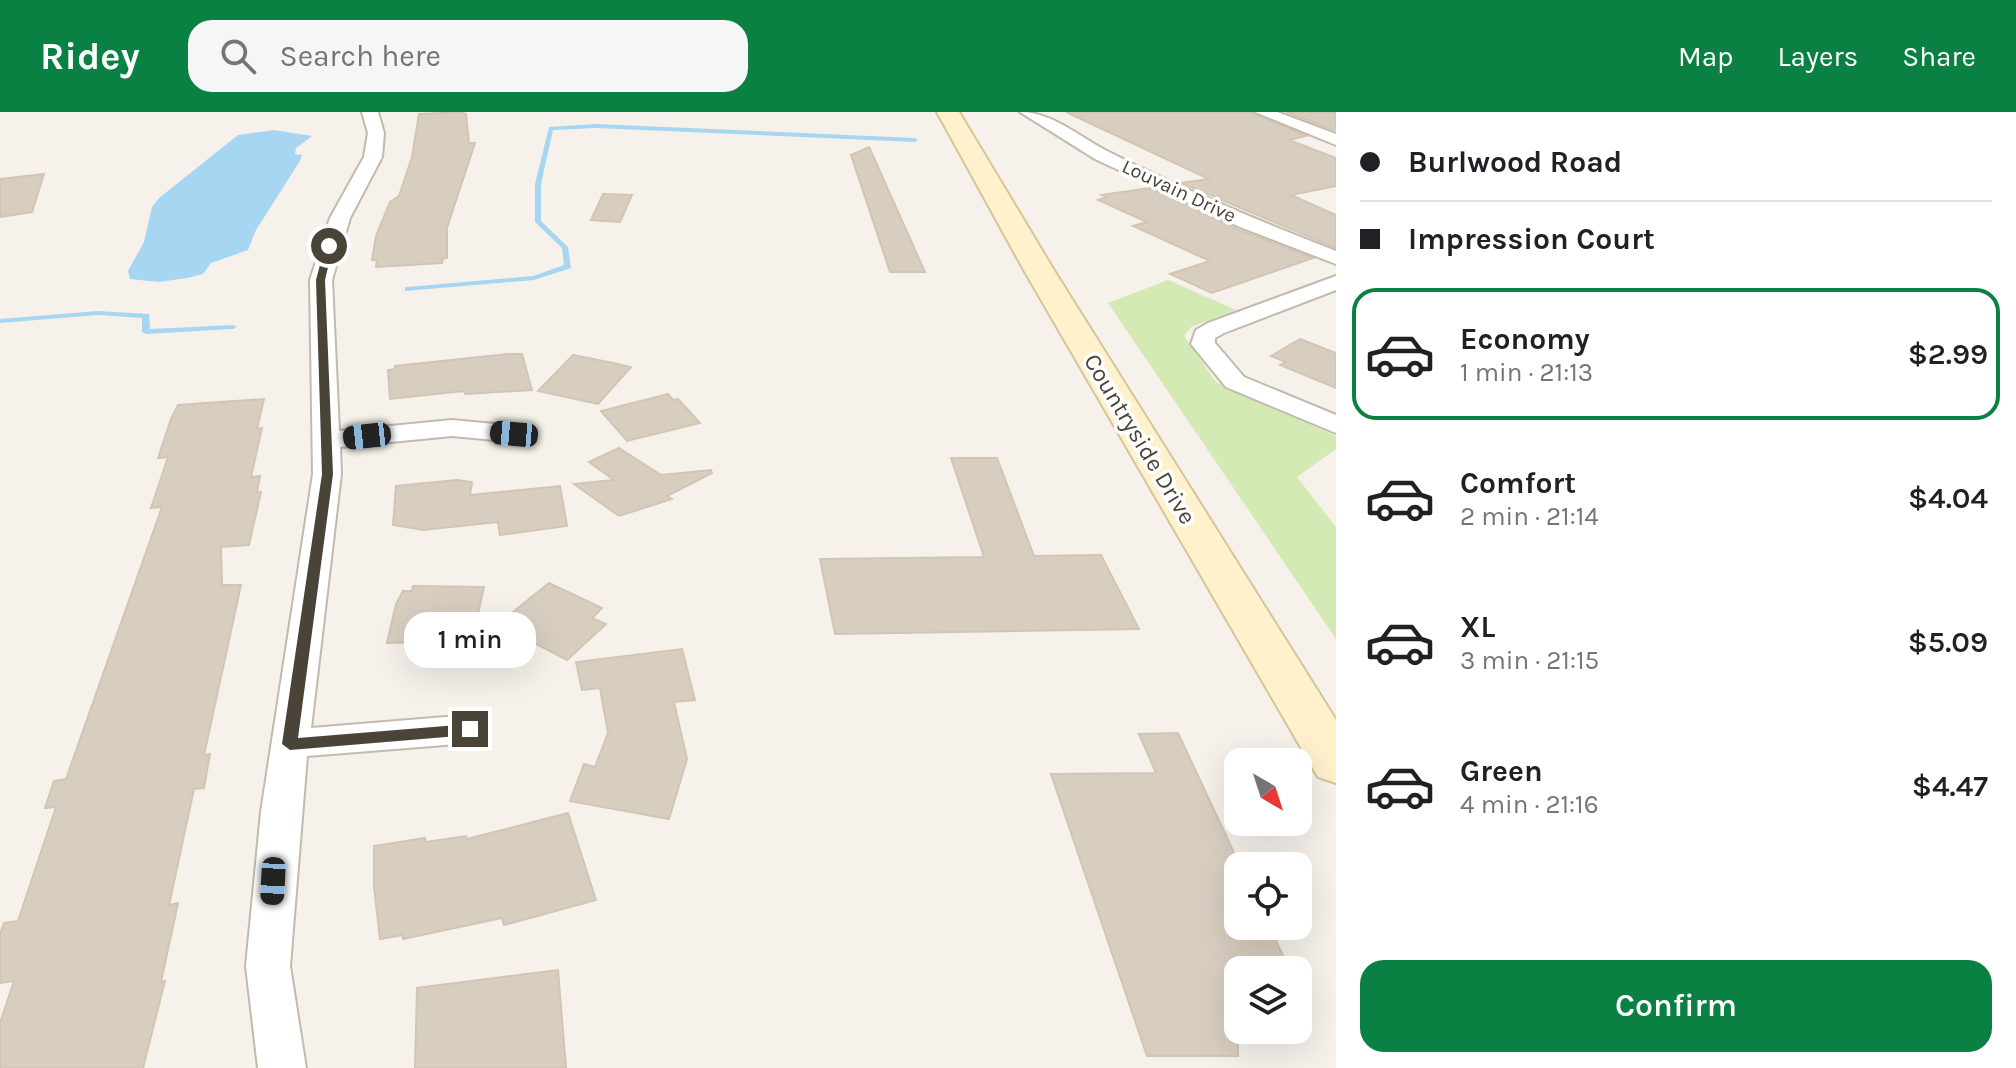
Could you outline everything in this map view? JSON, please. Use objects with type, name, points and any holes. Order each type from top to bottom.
[{"type":"main road","name":"Countryside Drive","points":[[948,112],[1040,272],[1336,763]]},
{"type":"street","points":[[282,1068],[268,966],[273,881],[320,542],[328,440],[321,280],[340,218],[373,157],[376,133],[370,112]]},
{"type":"street","name":"Louvain Drive","points":[[1028,112],[1101,155],[1247,223],[1336,258]]},
{"type":"street","points":[[1263,112],[1336,140]]},
{"type":"street","points":[[1336,282],[1216,328],[1204,335],[1203,344],[1235,382],[1336,425]]},
{"type":"street","points":[[328,440],[452,428],[514,434]]},
{"type":"street","points":[[290,744],[470,729]]},
{"type":"green space","points":[[1168,280],[1236,310],[1191,327],[1184,336],[1216,382],[1336,436],[1336,449],[1297,477],[1336,527],[1336,639],[1108,303]]},
{"type":"water","points":[[274,130],[312,136],[296,148],[295,154],[302,155],[300,161],[256,230],[248,250],[211,263],[203,274],[187,278],[159,282],[130,279],[128,271],[144,242],[152,207],[159,198],[238,135]]},
{"type":"building","points":[[1066,112],[1252,112],[1306,136],[1289,140],[1336,158],[1336,186],[1291,195],[1336,215],[1336,248],[1181,183],[1209,179]]},
{"type":"building","points":[[1286,112],[1336,112],[1336,130],[1335,130]]},
{"type":"building","points":[[419,114],[466,114],[469,143],[475,143],[447,228],[447,258],[443,258],[442,263],[376,267],[377,260],[372,260],[376,236],[390,202],[399,196],[412,157]]},
{"type":"building","points":[[869,147],[925,272],[890,272],[851,155]]},
{"type":"building","points":[[44,174],[32,212],[0,217],[0,179]]},
{"type":"building","points":[[1150,188],[1239,230],[1313,258],[1212,293],[1170,274],[1210,261],[1133,226],[1147,222],[1098,200],[1107,197],[1102,195]]},
{"type":"building","points":[[603,194],[632,195],[620,222],[591,220]]},
{"type":"building","points":[[1300,339],[1336,353],[1336,388],[1280,365],[1286,362],[1271,356]]},
{"type":"building","points":[[522,354],[532,390],[465,394],[464,391],[390,399],[388,370],[395,369],[395,366]]},
{"type":"building","points":[[573,355],[631,367],[598,404],[538,391]]},
{"type":"building","points":[[668,394],[673,400],[678,399],[700,423],[627,441],[601,411]]},
{"type":"building","points":[[264,399],[257,429],[262,428],[251,477],[260,476],[257,492],[261,492],[249,545],[221,547],[222,585],[241,585],[204,755],[210,754],[204,788],[194,789],[169,905],[178,903],[161,982],[165,981],[143,1068],[0,1068],[0,1023],[14,981],[0,983],[0,934],[4,923],[18,921],[56,807],[45,808],[54,781],[66,779],[162,507],[151,508],[168,457],[158,458],[171,419],[178,405]]},
{"type":"building","points":[[619,448],[661,475],[711,470],[712,473],[667,496],[672,499],[619,516],[574,484],[614,480],[589,462]]},
{"type":"building","points":[[951,458],[997,458],[1034,556],[1101,555],[1139,629],[835,634],[820,559],[984,557]]},
{"type":"building","points":[[457,480],[472,482],[470,495],[560,486],[567,526],[500,535],[498,522],[423,530],[393,525],[396,486]]},
{"type":"building","points":[[549,583],[602,608],[592,618],[606,624],[567,660],[527,639],[517,648],[487,633]]},
{"type":"building","points":[[413,586],[484,587],[472,641],[387,643],[396,604],[403,591],[412,591]]},
{"type":"building","points":[[682,649],[695,700],[674,702],[687,759],[669,819],[570,801],[584,764],[595,767],[608,733],[600,688],[582,690],[576,662]]},
{"type":"building","points":[[1178,733],[1234,852],[1224,852],[1224,940],[1276,940],[1283,956],[1224,956],[1224,1044],[1238,1044],[1238,1056],[1147,1056],[1051,774],[1156,773],[1139,734]]},
{"type":"building","points":[[568,813],[596,900],[504,925],[502,918],[403,939],[403,935],[380,939],[374,887],[374,846],[425,838],[426,842],[466,836],[467,839]]},
{"type":"building","points":[[558,970],[566,1068],[415,1068],[417,988]]},
{"type":"waterway","points":[[408,289],[534,278],[568,266],[565,247],[538,222],[538,184],[551,128],[596,126],[915,140]]},
{"type":"waterway","points":[[0,321],[98,313],[146,316],[146,332],[233,327]]},
{"type":"route","points":[[329,246],[321,280],[327,474],[290,744],[470,729]]}]
